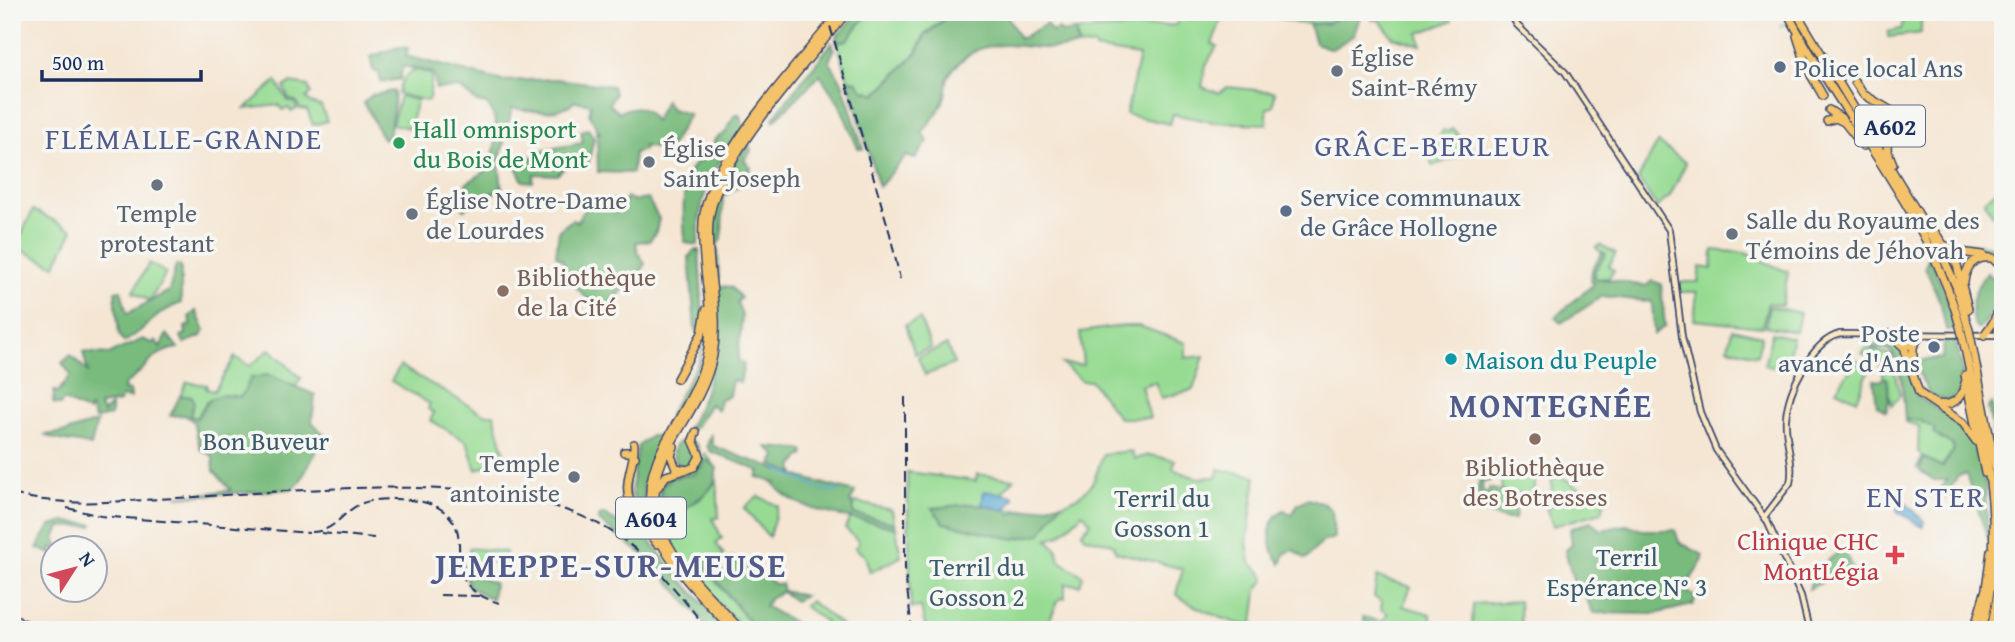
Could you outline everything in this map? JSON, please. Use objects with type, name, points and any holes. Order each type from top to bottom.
[{"type":"highway","name":"A604","points":[[733,630],[688,582],[663,548],[651,519],[651,478],[682,420],[708,353],[710,320],[705,268],[705,209],[720,168],[840,12]]},
{"type":"highway","name":"A604","points":[[681,430],[682,420],[703,389],[715,341],[708,229],[716,189],[743,144],[847,12]]},
{"type":"highway","points":[[1787,12],[1833,82]]},
{"type":"highway","points":[[1796,12],[1876,159],[1939,248],[1956,286],[1995,508],[1993,581],[1982,630]]},
{"type":"highway","name":"A602","points":[[1796,29],[1808,70],[1823,96]]},
{"type":"highway","name":"A602","points":[[1857,114],[1875,129],[1884,127],[1889,119],[1886,108],[1865,99],[1853,82],[1863,94],[1890,110],[1888,154],[1922,222],[1939,248],[1957,265],[1965,293]]},
{"type":"highway","points":[[1839,92],[1857,114],[1922,222]]},
{"type":"highway","name":"A602","points":[[1829,110],[1843,121],[1876,159]]},
{"type":"highway","name":"A602","points":[[1826,121],[1836,118],[1843,121]]},
{"type":"highway","name":"A602","points":[[1893,171],[1906,186]]},
{"type":"highway","name":"A602","points":[[1939,248],[1992,256],[2003,265]]},
{"type":"highway","name":"A602","points":[[1889,334],[1909,349],[1917,384],[1925,397],[1935,404],[1950,404],[1961,397],[1965,276],[1974,261],[1992,258],[2003,265]]},
{"type":"highway","points":[[677,379],[700,337],[706,309],[705,268]]},
{"type":"highway","points":[[1999,335],[1998,322],[2003,298]]},
{"type":"highway","points":[[1984,335],[1998,322],[2003,304]]},
{"type":"highway","points":[[1909,349],[1921,334]]},
{"type":"highway","name":"A602","points":[[1908,335],[1919,394],[1967,427],[1975,439],[1983,461],[1991,520],[1991,550],[1986,589],[1975,630]]},
{"type":"highway","points":[[1964,335],[2003,508]]},
{"type":"highway","points":[[1964,369],[1983,461]]},
{"type":"highway","points":[[681,430],[693,440],[700,456],[696,466],[690,469],[681,470],[673,464],[669,447],[681,430]]},
{"type":"highway","points":[[655,490],[670,473],[697,466],[702,456],[698,432],[693,440]]},
{"type":"highway","points":[[634,444],[635,458],[628,486],[632,507],[666,558],[688,582]]},
{"type":"highway","name":"A604","points":[[669,447],[655,490],[657,517],[668,546],[686,571],[741,630]]},
{"type":"highway","points":[[624,452],[632,453],[635,458]]},
{"type":"highway","points":[[1991,550],[1993,581]]},
{"type":"highway","points":[[1991,630],[2003,565]]},
{"type":"highway","points":[[1998,630],[2003,601]]},
{"type":"main road","points":[[1509,12],[1517,25],[1565,72],[1670,233],[1682,337],[1700,412],[1716,450],[1765,516],[1801,596],[1809,630]]},
{"type":"main road","points":[[1765,516],[1787,489],[1792,477],[1787,409],[1806,362],[1829,337],[1858,334],[1999,335]]},
{"type":"main road","points":[[12,619],[17,626],[43,630]]},
{"type":"green space","points":[[858,12],[869,12],[847,40],[837,42],[836,37]]},
{"type":"green space","points":[[870,12],[952,12],[924,35],[917,52],[876,94],[863,90],[856,81],[848,79],[837,42],[847,40]]},
{"type":"green space","points":[[953,12],[1005,12],[1020,39],[1046,24],[1052,32],[1059,29],[1062,33],[1075,31],[1078,46],[992,46],[977,50],[963,59],[949,75],[941,106],[922,133],[928,141],[915,159],[906,156],[879,187],[848,80],[856,81],[863,90],[877,94],[918,52],[925,36]]},
{"type":"green space","points":[[1181,12],[1187,12],[1188,19],[1216,16],[1221,21],[1212,44],[1217,46],[1206,65],[1202,87],[1219,93],[1227,87],[1275,92],[1273,107],[1267,108],[1267,124],[1213,122],[1173,114],[1170,124],[1126,114],[1139,56],[1095,49],[1094,45],[1079,47],[1076,31],[1176,25]]},
{"type":"green space","points":[[1263,12],[1347,12],[1328,22],[1306,24],[1283,20]]},
{"type":"green space","points":[[1347,12],[1361,13],[1354,35],[1332,49],[1315,43],[1309,24],[1326,24]]},
{"type":"green space","points":[[1374,12],[1449,12],[1452,21],[1419,33],[1421,45],[1393,37],[1379,20],[1372,20]]},
{"type":"green space","points":[[1921,15],[1921,33],[1888,37],[1888,32],[1901,29],[1904,18]]},
{"type":"green space","points":[[832,43],[834,50],[829,61],[842,82],[863,149],[858,148],[840,105],[820,75],[774,121],[773,118]]},
{"type":"green space","points":[[399,47],[408,48],[406,56],[502,81],[557,79],[612,86],[615,94],[609,104],[619,112],[631,108],[643,109],[655,121],[665,100],[671,109],[689,114],[668,151],[643,146],[643,150],[634,153],[632,173],[598,172],[597,132],[600,134],[589,114],[591,104],[575,101],[553,111],[512,108],[499,163],[502,188],[464,209],[460,204],[466,184],[490,168],[496,135],[495,119],[487,104],[477,102],[460,88],[436,89],[434,73],[403,66],[400,79],[381,82],[379,73],[373,70],[370,57]]},
{"type":"green space","points":[[418,70],[432,75],[429,99],[426,101],[398,94],[404,78]]},
{"type":"green space","points":[[276,81],[288,101],[295,103],[297,109],[291,112],[289,108],[282,110],[279,105],[245,109]]},
{"type":"green space","points":[[290,83],[308,86],[311,94],[306,98],[310,103],[321,106],[327,121],[313,125],[307,110],[300,109],[296,101],[289,100],[284,87]]},
{"type":"green space","points":[[394,91],[390,133],[384,139],[363,103],[372,95]]},
{"type":"green space","points":[[400,96],[417,100],[409,128],[392,124]]},
{"type":"green space","points":[[739,114],[744,127],[716,169],[704,195],[698,245],[685,243],[684,192],[687,179],[699,160],[710,156],[715,139],[725,133],[734,116]]},
{"type":"green space","points":[[1452,128],[1474,151],[1432,166],[1430,157],[1443,130],[1448,132]]},
{"type":"green space","points":[[588,129],[594,138],[588,164],[575,158],[557,175],[534,174],[533,182],[523,181],[514,163],[516,156],[526,155],[533,158],[543,150],[583,143],[581,131]]},
{"type":"green space","points":[[1658,142],[1686,163],[1670,196],[1657,207],[1638,179]]},
{"type":"green space","points":[[749,144],[751,151],[744,160],[751,168],[741,185],[723,197],[722,238],[718,244],[712,245],[713,223],[720,195],[735,167],[732,165]]},
{"type":"green space","points":[[2003,185],[2003,210],[1993,216],[1984,201]]},
{"type":"green space","points":[[591,197],[624,202],[626,197],[635,201],[648,199],[659,219],[656,232],[649,241],[636,242],[638,253],[645,264],[643,269],[611,303],[598,310],[563,273],[563,260],[556,255],[559,230],[572,220],[577,222]]},
{"type":"green space","points":[[33,210],[73,230],[55,266],[15,247]]},
{"type":"green space","points":[[1947,236],[1960,242],[2003,251],[2003,260],[1989,253],[1951,244],[1944,238]]},
{"type":"green space","points":[[1600,245],[1616,253],[1609,266],[1614,270],[1609,278],[1594,279],[1595,270],[1605,255],[1596,248]]},
{"type":"green space","points":[[712,249],[718,249],[719,286],[731,287],[741,298],[737,302],[742,316],[738,360],[744,365],[740,382],[732,380],[729,396],[720,399],[718,410],[710,404],[695,427],[687,429],[699,406],[713,363],[716,297]]},
{"type":"green space","points":[[694,250],[699,250],[703,319],[699,333],[695,328],[689,257]]},
{"type":"green space","points":[[1713,250],[1745,253],[1788,272],[1782,305],[1768,303],[1762,327],[1694,320],[1697,292],[1679,292],[1677,282],[1698,282],[1700,267],[1712,269]]},
{"type":"green space","points":[[1602,252],[1606,254],[1595,270],[1594,279],[1646,286],[1652,281],[1661,284],[1665,326],[1654,334],[1652,302],[1603,296],[1561,323],[1555,317],[1594,284],[1590,281],[1592,270]]},
{"type":"green space","points":[[1929,256],[1946,297],[1954,330],[1946,330],[1941,304],[1925,267]]},
{"type":"green space","points":[[149,263],[166,273],[150,301],[133,292]]},
{"type":"green space","points":[[176,265],[181,267],[181,303],[164,311],[124,342],[119,335],[115,291],[121,290],[127,314],[169,291]]},
{"type":"green space","points":[[1987,273],[1999,285],[1990,316],[1978,329],[1972,316],[1973,300]]},
{"type":"green space","points":[[1769,306],[1800,313],[1796,332],[1765,326]]},
{"type":"green space","points":[[196,311],[205,331],[200,337],[184,343],[181,336],[186,334],[185,327],[191,325],[189,317]]},
{"type":"green space","points":[[920,319],[931,348],[915,354],[905,325]]},
{"type":"green space","points":[[1139,326],[1186,343],[1186,358],[1204,356],[1193,390],[1161,398],[1155,382],[1141,386],[1150,418],[1119,418],[1091,381],[1082,381],[1062,364],[1083,365],[1080,332]]},
{"type":"green space","points":[[1732,329],[1762,336],[1757,355],[1728,348]]},
{"type":"green space","points":[[705,332],[698,377],[672,424],[669,414],[700,359]]},
{"type":"green space","points":[[1772,333],[1793,338],[1785,370],[1764,365]]},
{"type":"green space","points":[[167,334],[178,348],[161,353],[125,384],[124,390],[130,391],[131,398],[121,397],[120,402],[99,405],[103,413],[111,406],[111,416],[95,419],[90,408],[88,412],[64,400],[60,405],[53,403],[54,391],[58,392],[71,375],[62,363],[71,355],[88,372],[83,352],[109,354],[143,339],[151,343],[156,341],[160,347]]},
{"type":"green space","points":[[1882,338],[1899,345],[1917,396],[1963,426],[1977,448],[1985,483],[1988,539],[1966,474],[1958,476],[1944,498],[1940,489],[1948,480],[1934,480],[1919,470],[1925,458],[1942,467],[1954,450],[1952,445],[1933,433],[1935,429],[1919,420],[1905,420],[1897,362],[1889,350],[1872,349],[1872,346],[1880,344]]},
{"type":"green space","points":[[1945,338],[1955,338],[1963,371],[1958,397],[1946,401],[1929,394],[1916,367],[1920,361],[1942,358]]},
{"type":"green space","points":[[947,345],[954,364],[925,375],[918,357]]},
{"type":"green space","points":[[1866,348],[1891,355],[1900,395],[1892,405],[1880,364],[1887,364],[1862,353]]},
{"type":"green space","points":[[270,349],[301,378],[295,387],[268,375],[241,397],[206,402],[197,418],[190,416],[192,396],[180,396],[187,382],[207,385],[206,389],[214,391],[235,357],[250,366]]},
{"type":"green space","points":[[1857,360],[1869,370],[1857,400],[1836,390]]},
{"type":"green space","points":[[400,366],[484,414],[494,414],[506,459],[476,470],[467,442],[430,420],[434,413],[428,409],[430,404],[391,381]]},
{"type":"green space","name":"Bon Buveur","points":[[268,375],[315,395],[312,422],[325,436],[299,483],[292,489],[176,497],[231,490],[214,471],[213,456],[200,449],[194,422],[185,415],[170,416],[180,396],[192,396],[194,403],[190,416],[197,418],[214,397],[241,397],[251,378]]},
{"type":"green space","points":[[1887,378],[1889,401],[1886,411],[1877,406],[1874,380],[1880,381]]},
{"type":"green space","points":[[1992,403],[2003,441],[2003,482],[1988,407]]},
{"type":"green space","points":[[1905,420],[1919,420],[1936,429],[1934,433],[1952,445],[1954,450],[1941,467],[1925,458],[1916,469],[1923,457],[1918,453],[1919,426]]},
{"type":"green space","points":[[97,422],[91,446],[45,435],[66,432]]},
{"type":"green space","points":[[711,434],[713,446],[783,472],[855,492],[850,503],[854,504],[853,514],[894,523],[896,528],[831,514],[799,503],[785,495],[776,483],[757,477],[760,471],[710,451],[707,446]]},
{"type":"green space","points":[[651,436],[665,436],[644,480],[643,515],[646,525],[635,504],[632,486],[638,446]]},
{"type":"green space","points":[[686,440],[695,444],[699,453],[695,462],[686,466],[677,462],[673,453],[677,444]]},
{"type":"green space","points":[[767,447],[803,450],[804,456],[801,456],[793,467],[795,474],[772,465],[776,455]]},
{"type":"green space","points":[[1131,451],[1135,459],[1149,455],[1175,460],[1173,469],[1196,478],[1217,477],[1218,469],[1256,476],[1247,542],[1250,563],[1265,579],[1257,590],[1253,624],[1236,623],[1213,615],[1176,594],[1183,569],[1116,552],[1113,544],[1085,537],[1082,532],[1091,523],[1083,513],[1060,535],[1047,539],[1057,549],[1060,561],[1083,576],[1080,585],[1065,584],[1065,598],[1059,599],[1045,630],[926,630],[921,607],[911,608],[907,472],[976,481],[977,474],[1014,479],[1002,493],[985,492],[982,505],[994,508],[1040,509],[1069,501],[1081,494],[1093,482],[1103,454]]},
{"type":"green space","points":[[705,453],[716,467],[704,462],[695,474],[672,478],[662,486],[668,507],[685,506],[697,501],[717,480],[719,518],[712,518],[722,538],[716,543],[724,555],[715,562],[712,560],[710,574],[756,630],[745,630],[698,581],[670,542],[661,521],[658,500],[663,480],[695,469]]},
{"type":"green space","points":[[707,460],[716,467],[715,481],[704,495],[687,507],[682,519],[676,519],[673,509],[661,501],[662,486],[672,478],[695,474]]},
{"type":"green space","points":[[628,471],[629,493],[647,536],[679,578],[729,630],[711,630],[652,562],[599,521],[599,516],[604,515],[625,527],[628,524],[621,491]]},
{"type":"green space","points":[[1493,471],[1490,481],[1482,483],[1483,493],[1489,493],[1489,488],[1508,493],[1509,510],[1516,510],[1515,519],[1495,516],[1482,507],[1478,492],[1482,472]]},
{"type":"green space","points":[[1502,473],[1535,476],[1533,495],[1501,492]]},
{"type":"green space","points":[[1560,476],[1595,497],[1605,499],[1602,512],[1553,526],[1546,508],[1551,508],[1552,479]]},
{"type":"green space","points":[[758,496],[778,506],[769,537],[744,508]]},
{"type":"green space","points":[[1307,499],[1323,503],[1332,511],[1334,538],[1322,542],[1306,559],[1294,550],[1285,553],[1281,564],[1271,543],[1273,521],[1284,510],[1292,515],[1298,504]]},
{"type":"green space","points":[[855,502],[892,510],[894,523],[852,514]]},
{"type":"green space","points":[[1061,503],[1041,534],[1013,539],[944,523],[932,508],[971,504],[1007,509],[1010,514]]},
{"type":"green space","points":[[851,517],[896,528],[901,557],[870,572],[865,556],[855,548],[859,542],[845,528]]},
{"type":"green space","name":"Terril Espérance N° 3","points":[[1591,521],[1601,530],[1626,525],[1643,530],[1675,530],[1679,542],[1703,555],[1703,560],[1684,590],[1696,597],[1693,605],[1654,614],[1593,613],[1581,586],[1575,587],[1565,550],[1572,545],[1570,529]]},
{"type":"green space","points":[[65,522],[93,524],[60,527],[57,534],[45,534],[50,526]]},
{"type":"green space","points":[[469,548],[506,552],[505,567],[500,563],[468,560]]},
{"type":"green space","points":[[1844,548],[1854,574],[1832,577],[1809,589],[1813,572]]},
{"type":"green space","points":[[733,557],[736,561],[752,565],[774,584],[781,584],[783,591],[804,596],[795,601],[782,592],[770,598],[765,606],[806,630],[756,630],[702,562],[712,560],[724,574],[730,568],[727,561]]},
{"type":"green space","points":[[463,565],[473,575],[494,583],[492,599],[469,587]]},
{"type":"green space","points":[[1377,577],[1411,587],[1403,606],[1431,614],[1431,626],[1423,626],[1421,630],[1386,630],[1364,621],[1363,617],[1382,622],[1388,614],[1381,609],[1382,602],[1374,597]]},
{"type":"green space","points":[[810,601],[841,625],[839,630],[822,629],[826,622],[804,606]]},
{"type":"green space","points":[[1519,601],[1521,626],[1472,627],[1473,604]]},
{"type":"water","points":[[984,491],[1014,496],[1014,499],[1005,510],[982,505]]},
{"type":"water","points":[[1904,501],[1924,521],[1923,527],[1897,511],[1897,506]]},
{"type":"waterway","points":[[1780,27],[1787,22]]},
{"type":"waterway","points":[[776,468],[823,490],[840,491]]},
{"type":"railway","points":[[826,12],[890,234],[900,279]]},
{"type":"railway","points":[[905,397],[905,572],[912,630]]},
{"type":"railway","points":[[12,494],[53,501],[93,502],[340,488],[401,488],[461,490],[517,498],[569,511],[612,532],[652,565],[708,630]]},
{"type":"railway","points":[[311,532],[332,526],[353,508],[368,501],[400,499],[432,505],[452,519],[457,531],[461,570],[466,583],[478,594],[499,603]]},
{"type":"railway","points":[[67,508],[101,516],[309,533]]},
{"type":"railway","points":[[321,533],[374,538]]},
{"type":"railway","points":[[440,595],[479,596]]},
{"type":"place","name":"Police local Ans","points":[[1780,67]]},
{"type":"place","name":"Église Saint-Rémy","points":[[1337,71]]},
{"type":"place","name":"Hall omnisport du Bois de Mont","points":[[399,143]]},
{"type":"place","name":"Église Saint-Joseph","points":[[649,162]]},
{"type":"place","name":"Temple protestant","points":[[157,185]]},
{"type":"place","name":"Service communaux de Grâce Hollogne","points":[[1286,211]]},
{"type":"place","name":"Église Notre-Dame de Lourdes","points":[[412,214]]},
{"type":"place","name":"Salle du Royaume des Témoins de Jéhovah","points":[[1732,234]]},
{"type":"place","name":"Bibliothèque de la Cité","points":[[503,291]]},
{"type":"place","name":"Poste avancé d'Ans","points":[[1934,347]]},
{"type":"place","name":"Maison du Peuple","points":[[1451,359]]},
{"type":"place","name":"Bibliothèque des Botresses","points":[[1535,439]]},
{"type":"place","name":"Temple antoiniste","points":[[574,477]]},
{"type":"place","name":"Clinique CHC MontLégia","points":[[1895,555]]},
{"type":"district","name":"FLÉMALLE-GRANDE","points":[[184,138]]},
{"type":"district","name":"GRÂCE-BERLEUR","points":[[1433,145]]},
{"type":"district","name":"MONTEGNÉE","points":[[1551,405]]},
{"type":"district","name":"EN STER","points":[[1926,496]]},
{"type":"district","name":"JEMEPPE-SUR-MEUSE","points":[[611,565]]},
{"type":"park label","name":"Terril du Gosson 1","points":[[1162,512]]},
{"type":"park label","name":"Terril du Gosson 2","points":[[977,581]]}]
